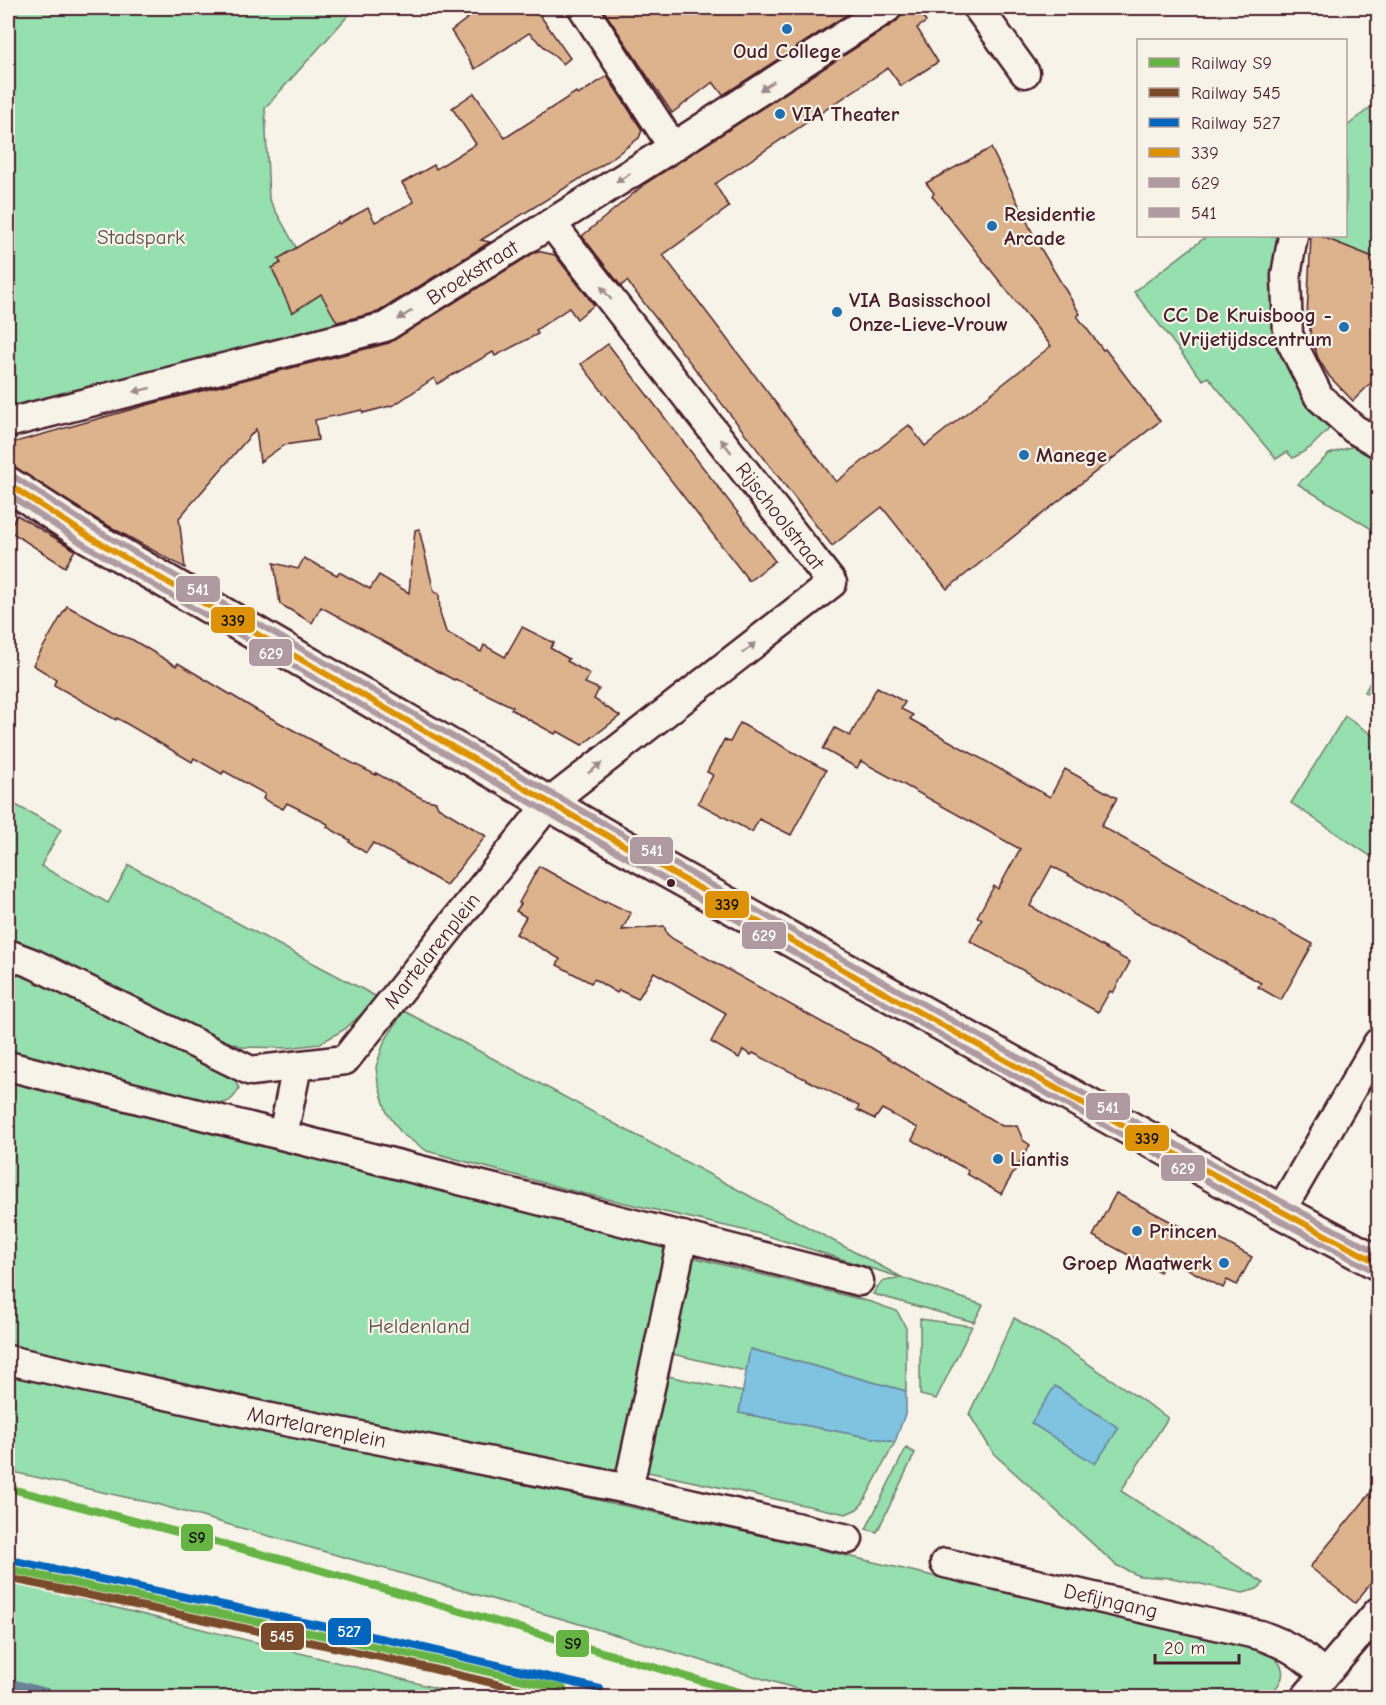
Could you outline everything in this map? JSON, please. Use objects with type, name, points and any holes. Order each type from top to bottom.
[{"type":"street","points":[[583,8],[673,147]]},
{"type":"street","name":"Broekstraat","points":[[8,423],[385,327],[673,147],[886,8]]},
{"type":"street","points":[[978,8],[1025,73]]},
{"type":"street","name":"Rijschoolstraat","points":[[549,803],[832,583],[552,223]]},
{"type":"street","points":[[1293,237],[1286,275],[1288,335],[1318,397],[1354,429],[1378,443]]},
{"type":"street","points":[[8,484],[88,536],[549,803],[1280,1212],[1378,1263]]},
{"type":"street","name":"Martelarenplein","points":[[8,954],[34,964],[251,1071],[345,1060],[549,803]]},
{"type":"street","points":[[1280,1212],[1378,1043]]},
{"type":"street","points":[[8,1066],[859,1281]]},
{"type":"street","points":[[283,1135],[297,1066]]},
{"type":"street","points":[[628,1489],[683,1236]]},
{"type":"street","name":"Martelarenplein","points":[[8,1360],[270,1418],[628,1489],[848,1539]]},
{"type":"street","name":"Defijngang","points":[[950,1565],[1260,1635],[1288,1646],[1324,1675]]},
{"type":"street","points":[[1305,1698],[1378,1611]]},
{"type":"green space","name":"Stadspark","points":[[8,8],[355,8],[265,108],[269,199],[340,326],[8,413]]},
{"type":"green space","points":[[1378,101],[1378,259],[1323,237],[1347,237],[1347,126]]},
{"type":"green space","points":[[1206,237],[1277,237],[1273,277],[1278,340],[1292,376],[1313,406],[1332,426],[1310,448],[1293,458],[1287,452],[1276,459],[1208,377],[1203,380],[1196,372],[1134,292]]},
{"type":"green space","points":[[1363,443],[1378,453],[1378,533],[1298,484],[1329,454]]},
{"type":"green space","points":[[1378,667],[1378,699],[1365,692]]},
{"type":"green space","points":[[1345,716],[1378,739],[1378,861],[1291,803]]},
{"type":"green space","points":[[8,801],[61,829],[41,866],[108,903],[129,865],[379,998],[345,1029],[319,1044],[288,1048],[242,1047],[172,1020],[8,941]]},
{"type":"green space","points":[[8,967],[231,1072],[239,1088],[236,1094],[225,1103],[205,1102],[8,1051]]},
{"type":"green space","points":[[404,1011],[903,1278],[983,1305],[974,1322],[873,1294],[882,1283],[902,1278],[765,1235],[577,1192],[427,1151],[402,1134],[387,1113],[378,1083],[376,1067],[384,1042]]},
{"type":"green space","name":"Heldenland","points":[[8,1073],[668,1243],[616,1476],[8,1345]]},
{"type":"green space","points":[[688,1256],[871,1302],[897,1311],[906,1328],[906,1391],[751,1349],[746,1371],[668,1353]]},
{"type":"green space","points":[[1014,1318],[1062,1346],[1168,1418],[1121,1491],[1264,1583],[1257,1589],[1243,1593],[1172,1578],[1139,1576],[1116,1565],[994,1454],[969,1414]]},
{"type":"green space","points":[[920,1319],[972,1326],[936,1399],[920,1395]]},
{"type":"green space","points":[[8,1373],[741,1531],[976,1586],[1252,1643],[1275,1658],[1282,1669],[1282,1675],[1280,1682],[1267,1697],[824,1697],[566,1620],[156,1504],[8,1471]]},
{"type":"green space","points":[[663,1375],[743,1392],[739,1413],[895,1442],[863,1503],[846,1514],[643,1471]]},
{"type":"green space","points":[[906,1448],[915,1453],[877,1532],[866,1529]]},
{"type":"green space","points":[[8,1580],[353,1666],[468,1697],[8,1697]]},
{"type":"water","points":[[750,1349],[906,1391],[906,1411],[895,1442],[739,1413]]},
{"type":"water","points":[[1055,1386],[1119,1428],[1095,1464],[1031,1423]]},
{"type":"building","points":[[481,8],[535,8],[570,58],[563,64],[529,33],[475,69],[451,31]]},
{"type":"building","points":[[602,8],[857,8],[723,95],[713,82],[672,113]]},
{"type":"building","points":[[903,8],[919,8],[926,22],[917,28],[938,62],[901,86],[888,68],[715,184],[729,207],[663,255],[836,482],[909,425],[925,446],[1051,346],[932,196],[934,193],[926,183],[991,148],[1038,244],[1080,314],[1077,316],[1160,421],[947,589],[882,507],[832,546],[627,281],[621,286],[582,236],[646,183],[896,22]]},
{"type":"building","points":[[607,76],[642,130],[639,138],[604,164],[481,240],[490,242],[378,312],[337,322],[321,294],[292,313],[272,268],[281,263],[278,259],[338,222],[339,224],[368,208],[375,222],[414,202],[402,183],[434,165],[436,169],[476,144],[452,108],[474,93],[505,138],[576,92],[578,95]]},
{"type":"building","name":"CC De Kruisboog - Vrijetijdscentrum","points":[[1311,237],[1323,237],[1378,259],[1378,376],[1353,401],[1329,376],[1318,358],[1307,316]]},
{"type":"building","points":[[537,251],[555,255],[594,305],[577,319],[569,308],[536,330],[538,334],[495,356],[493,352],[437,384],[434,378],[394,405],[363,413],[362,410],[315,420],[318,440],[284,445],[260,462],[256,429],[179,518],[185,568],[98,520],[8,461],[8,444],[158,402],[389,343]]},
{"type":"building","points":[[608,344],[775,561],[749,581],[581,364]]},
{"type":"building","points":[[17,515],[75,550],[65,567],[8,530]]},
{"type":"building","points":[[419,529],[434,592],[439,594],[440,613],[446,632],[481,652],[484,645],[505,657],[522,627],[554,643],[550,648],[590,674],[585,683],[599,689],[594,699],[620,716],[582,745],[557,731],[555,734],[511,709],[513,707],[454,680],[321,607],[312,623],[280,604],[274,563],[298,569],[304,558],[337,575],[339,572],[370,589],[379,575],[409,593],[415,530]]},
{"type":"building","points":[[67,606],[117,634],[133,640],[176,666],[178,663],[258,711],[321,745],[319,746],[376,775],[376,773],[423,799],[436,802],[438,807],[486,836],[446,885],[373,843],[366,853],[349,842],[350,840],[327,827],[328,824],[307,813],[287,803],[283,809],[263,799],[265,794],[224,771],[222,774],[194,758],[192,762],[117,718],[116,720],[54,685],[56,679],[33,665]]},
{"type":"building","points":[[877,687],[905,702],[901,709],[913,715],[910,719],[1050,797],[1065,769],[1117,798],[1101,826],[1313,944],[1281,1000],[1258,987],[1261,983],[1052,866],[1030,906],[1130,962],[1113,993],[1110,991],[1098,1012],[970,941],[982,919],[977,917],[994,886],[998,889],[1020,849],[861,761],[857,768],[823,749],[835,728],[850,736]]},
{"type":"building","points":[[740,723],[826,770],[791,835],[759,819],[752,832],[698,803],[713,775],[707,772],[724,740],[730,742]]},
{"type":"building","points":[[539,866],[605,903],[606,901],[631,913],[622,930],[664,926],[667,934],[673,939],[870,1047],[1002,1126],[1017,1126],[1023,1140],[1030,1145],[1001,1194],[967,1174],[968,1170],[912,1140],[918,1128],[882,1109],[875,1119],[857,1110],[859,1106],[753,1053],[751,1055],[743,1050],[739,1058],[711,1042],[726,1013],[654,972],[638,999],[619,990],[617,993],[594,979],[591,983],[557,965],[560,959],[516,934],[526,917],[516,911]]},
{"type":"building","points":[[1116,1193],[1210,1242],[1214,1236],[1252,1257],[1237,1285],[1227,1280],[1223,1288],[1167,1258],[1160,1272],[1093,1236]]},
{"type":"building","points":[[1378,1484],[1378,1574],[1355,1603],[1310,1567]]},
{"type":"waterway","points":[[8,1682],[70,1698]]},
{"type":"rail line","name":"S9","points":[[8,1488],[292,1562],[760,1698]]},
{"type":"rail line","name":"527","points":[[10,1560],[403,1643],[600,1689]]},
{"type":"rail line","name":"S9","points":[[8,1569],[401,1652],[563,1689]]},
{"type":"rail line","name":"545","points":[[8,1578],[399,1661],[556,1698]]},
{"type":"transit line","name":"541","points":[[13,476],[93,528],[732,896],[1054,1077],[1378,1253]]},
{"type":"transit line","name":"339","points":[[8,484],[88,536],[730,906],[1378,1263]]},
{"type":"transit line","name":"629","points":[[8,494],[83,544],[725,914],[1048,1094],[1374,1271]]},
{"type":"place","name":"Oud College","points":[[787,29]]},
{"type":"place","name":"VIA Theater","points":[[780,114]]},
{"type":"place","name":"Residentie Arcade","points":[[992,226]]},
{"type":"place","name":"VIA Basisschool Onze-Lieve-Vrouw","points":[[837,312]]},
{"type":"place","name":"CC De Kruisboog - Vrijetijdscentrum","points":[[1344,327]]},
{"type":"place","name":"Manege","points":[[1024,455]]},
{"type":"place","name":"Liantis","points":[[998,1159]]},
{"type":"place","name":"Princen","points":[[1137,1231]]},
{"type":"place","name":"Groep Maatwerk","points":[[1224,1263]]}]
